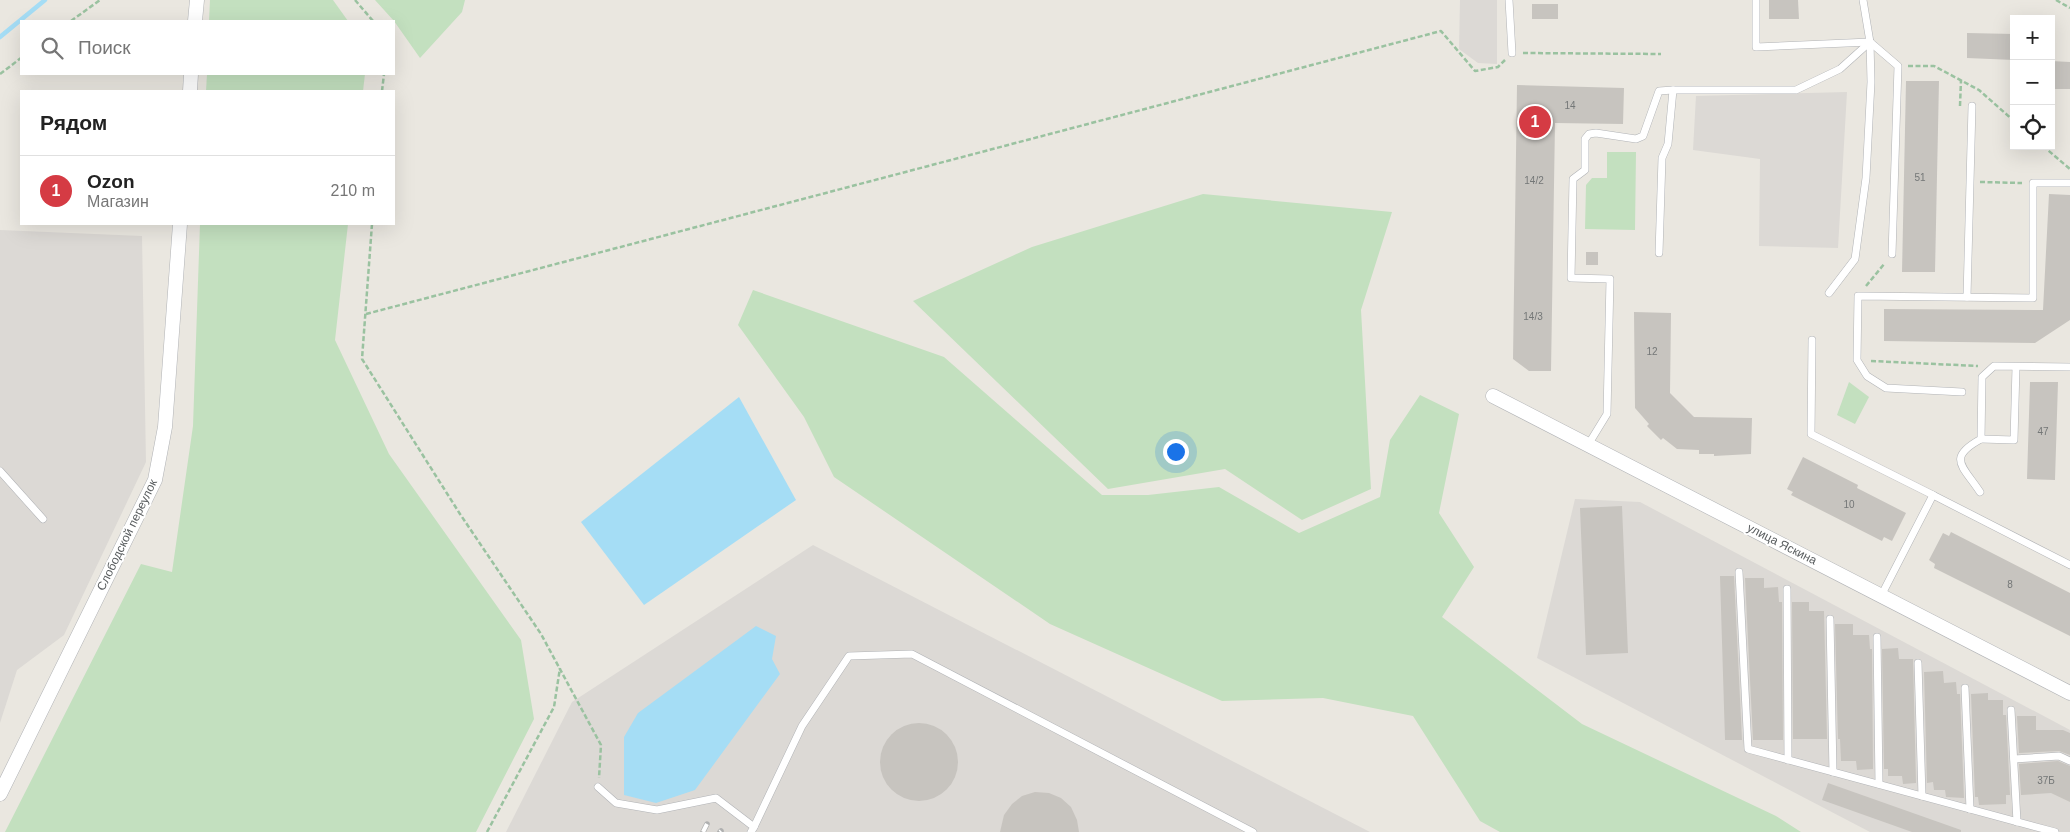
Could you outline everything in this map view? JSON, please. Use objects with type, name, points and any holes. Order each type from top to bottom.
[{"type":"street","points":[[195,20],[196,0]]},
{"type":"street","points":[[190,90],[191,75]]},
{"type":"street","name":"Слободской переулок","points":[[0,794],[155,480],[165,427],[180,225]]},
{"type":"street","name":"улица Яскина","points":[[1493,396],[2070,693]]},
{"type":"lane","points":[[1509,0],[1512,53]]},
{"type":"lane","points":[[1756,0],[1756,47],[1870,42],[1898,66],[1892,254]]},
{"type":"lane","points":[[1829,293],[1856,259],[1866,178],[1871,82],[1870,42],[1863,0]]},
{"type":"lane","points":[[1588,445],[1607,414],[1610,279],[1571,278],[1573,180],[1585,170],[1585,139],[1589,134],[1596,133],[1636,139],[1643,136],[1659,91],[1796,90],[1840,69],[1870,42]]},
{"type":"lane","points":[[1659,252],[1662,158],[1668,144],[1673,90]]},
{"type":"lane","points":[[1967,297],[1972,106]]},
{"type":"lane","points":[[1962,392],[1886,388],[1867,376],[1857,360],[1858,296],[2032,298],[2033,183],[2070,183]]},
{"type":"lane","points":[[1812,340],[1811,434],[2070,565]]},
{"type":"lane","points":[[1980,439],[1982,377],[1994,366],[2070,367]]},
{"type":"lane","points":[[1980,492],[1960,462],[1960,455],[1964,448],[1980,439],[2014,440],[2016,367]]},
{"type":"lane","points":[[0,471],[43,520]]},
{"type":"lane","points":[[1881,596],[1933,495]]},
{"type":"lane","points":[[1739,572],[1748,749],[2055,832]]},
{"type":"lane","points":[[1787,589],[1788,760]]},
{"type":"lane","points":[[1830,619],[1833,772]]},
{"type":"lane","points":[[1877,637],[1879,784]]},
{"type":"lane","points":[[598,787],[616,803],[657,810],[716,798],[752,830],[802,726],[850,656],[912,654],[1253,832]]},
{"type":"lane","points":[[1918,663],[1922,796]]},
{"type":"lane","points":[[1965,688],[1970,809]]},
{"type":"lane","points":[[2011,710],[2017,822]]},
{"type":"lane","points":[[2014,759],[2059,756],[2070,761]]},
{"type":"path","points":[[72,20],[100,0]]},
{"type":"path","points":[[356,0],[372,20]]},
{"type":"path","points":[[2056,0],[2070,8]]},
{"type":"path","points":[[366,314],[1441,31],[1475,71],[1498,67],[1512,53],[1661,54]]},
{"type":"path","points":[[0,74],[20,59]]},
{"type":"path","points":[[1898,66],[1934,66],[1979,90],[2010,117]]},
{"type":"path","points":[[382,90],[384,75]]},
{"type":"path","points":[[1960,80],[1960,106],[1972,106]]},
{"type":"path","points":[[2048,150],[2070,169]]},
{"type":"path","points":[[1970,181],[2033,183]]},
{"type":"path","points":[[372,225],[362,359],[460,514],[541,634],[560,668],[601,745],[598,787]]},
{"type":"path","points":[[1858,296],[1892,254]]},
{"type":"path","points":[[1857,360],[1994,366]]},
{"type":"path","points":[[487,832],[554,707],[560,668]]},
{"type":"shaded area","points":[[1460,0],[1497,0],[1497,64],[1478,63],[1459,49]]},
{"type":"shaded area","points":[[1847,92],[1838,248],[1759,246],[1760,159],[1693,150],[1696,96]]},
{"type":"shaded area","points":[[0,230],[142,236],[146,462],[64,635],[17,670],[0,723]]},
{"type":"shaded area","points":[[1575,499],[1640,502],[2070,730],[2070,832],[1870,832],[1537,658]]},
{"type":"shaded area","points":[[813,545],[1370,832],[506,832],[572,702]]},
{"type":"green space","points":[[210,0],[333,0],[347,20],[209,20]]},
{"type":"green space","points":[[375,0],[465,0],[462,12],[420,58],[395,20]]},
{"type":"green space","points":[[207,75],[365,75],[363,90],[206,90]]},
{"type":"green space","points":[[1607,152],[1636,152],[1635,230],[1585,229],[1586,185],[1592,178],[1607,178]]},
{"type":"green space","points":[[1203,194],[1392,212],[1361,310],[1371,489],[1302,520],[1225,469],[1108,489],[913,301],[1032,247]]},
{"type":"green space","points":[[200,225],[348,225],[335,340],[389,454],[521,640],[534,719],[476,832],[5,832],[141,564],[172,572],[193,426]]},
{"type":"green space","points":[[753,290],[944,357],[1102,495],[1148,495],[1219,487],[1299,533],[1380,497],[1390,440],[1420,395],[1459,414],[1439,513],[1474,567],[1442,617],[1582,724],[1776,816],[1801,832],[1500,832],[1480,821],[1413,716],[1323,698],[1222,701],[1050,624],[834,477],[804,417],[738,325]]},
{"type":"green space","points":[[1849,382],[1869,397],[1855,424],[1837,415]]},
{"type":"water","points":[[739,397],[796,500],[644,605],[581,522]]},
{"type":"water","points":[[756,626],[776,636],[772,659],[780,674],[695,790],[656,803],[624,795],[624,737],[638,713]]},
{"type":"building","points":[[1769,0],[1798,0],[1799,19],[1769,19]]},
{"type":"building","points":[[1532,4],[1558,4],[1558,19],[1532,19]]},
{"type":"building","points":[[1967,33],[2010,34],[2010,60],[1967,58]]},
{"type":"building","points":[[2055,61],[2070,62],[2070,89],[2055,89]]},
{"type":"building","points":[[1906,81],[1939,81],[1935,272],[1902,272]]},
{"type":"building","points":[[1517,85],[1624,88],[1623,124],[1555,123],[1551,371],[1529,371],[1513,359]]},
{"type":"building","points":[[2049,194],[2070,195],[2070,320],[2035,343],[1884,341],[1884,309],[2043,310]]},
{"type":"building","points":[[1586,252],[1598,252],[1598,265],[1586,265]]},
{"type":"building","points":[[1634,312],[1671,313],[1670,393],[1694,417],[1752,418],[1751,454],[1714,456],[1714,454],[1699,454],[1699,450],[1677,449],[1663,438],[1661,440],[1647,426],[1649,424],[1635,408]]},
{"type":"building","points":[[2030,382],[2058,382],[2055,480],[2027,479]]},
{"type":"building","points":[[1803,457],[1858,485],[1857,488],[1906,513],[1892,541],[1884,537],[1882,541],[1791,495],[1793,492],[1787,489]]},
{"type":"building","points":[[1622,506],[1628,653],[1586,655],[1580,508]]},
{"type":"building","points":[[1951,532],[2070,593],[2070,636],[1934,568],[1935,564],[1929,560],[1943,533],[1949,536]]},
{"type":"building","points":[[1720,576],[1734,576],[1742,740],[1725,740]]},
{"type":"building","points":[[1745,578],[1764,578],[1764,588],[1778,587],[1779,602],[1782,602],[1783,740],[1753,740]]},
{"type":"building","points":[[1792,602],[1809,602],[1809,611],[1824,611],[1827,739],[1793,739]]},
{"type":"building","points":[[1835,624],[1853,624],[1853,635],[1869,635],[1870,649],[1872,649],[1873,769],[1857,770],[1856,761],[1841,761],[1840,739],[1838,739]]},
{"type":"building","points":[[1898,648],[1899,659],[1913,659],[1916,783],[1903,784],[1902,776],[1888,776],[1888,769],[1884,769],[1882,649]]},
{"type":"building","points":[[1943,671],[1944,683],[1956,682],[1957,694],[1960,694],[1964,798],[1946,797],[1945,790],[1934,790],[1933,782],[1927,783],[1924,672]]},
{"type":"building","points":[[1988,693],[1988,700],[2003,700],[2003,715],[2006,715],[2010,795],[2006,795],[2006,804],[1979,805],[1978,797],[1975,797],[1971,694]]},
{"type":"building","points":[[2017,716],[2036,716],[2036,730],[2063,730],[2070,733],[2070,755],[2059,751],[2019,753]]},
{"type":"building","points":[[919,723],[934,726],[946,735],[955,747],[958,762],[955,777],[946,789],[934,798],[919,801],[904,798],[892,789],[883,777],[880,762],[883,747],[892,735],[904,726]]},
{"type":"building","points":[[2058,761],[2070,766],[2070,802],[2051,793],[2021,795],[2019,764]]},
{"type":"building","points":[[1828,783],[1961,830],[1961,832],[1912,832],[1822,800]]},
{"type":"building","points":[[1035,792],[1049,793],[1061,798],[1071,807],[1077,820],[1079,832],[1000,832],[1004,815],[1012,804],[1022,796]]},
{"type":"waterway","points":[[21,20],[45,0]]},
{"type":"waterway","points":[[0,37],[20,21]]},
{"type":"railway","points":[[703,832],[707,824]]},
{"type":"place","name":"Ozon","points":[[1535,122]]}]
